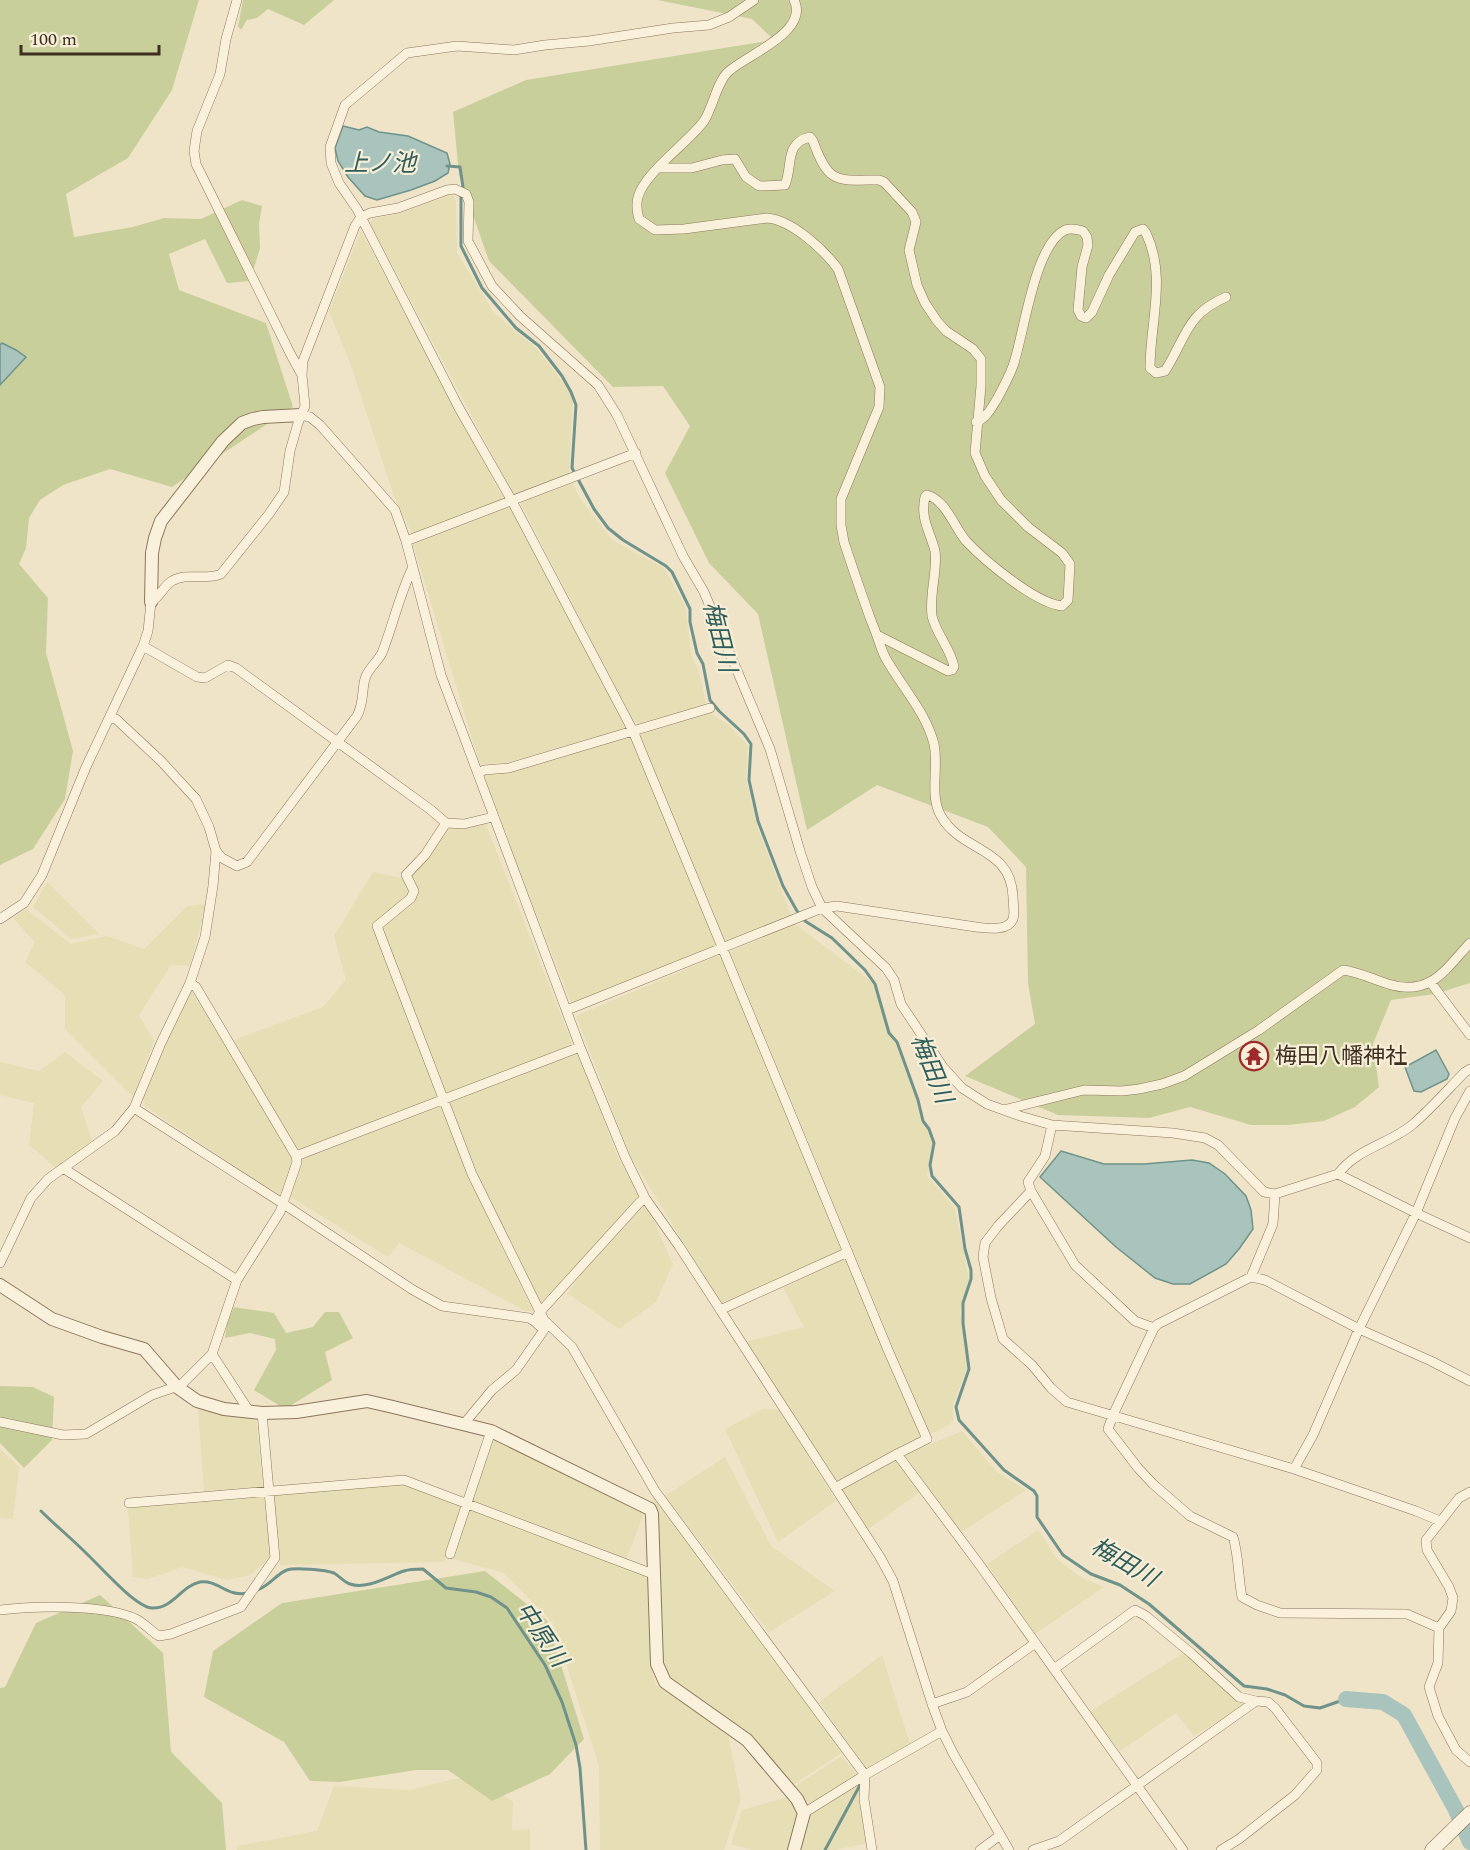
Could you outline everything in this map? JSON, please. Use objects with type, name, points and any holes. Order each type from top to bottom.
[{"type":"main road","points":[[1432,1850],[1464,1819]]},
{"type":"street","points":[[237,0],[226,39],[220,74],[197,131],[194,151],[196,164],[302,375]]},
{"type":"street","points":[[567,1010],[822,908],[837,906],[976,927],[997,928],[1005,927],[1012,922],[1014,917],[1013,892],[1009,875],[1003,865],[965,841],[941,817],[935,787],[934,746],[924,719],[889,663],[844,542],[841,525],[841,499],[879,407],[880,387],[838,269],[831,259],[799,232],[775,218],[684,229],[655,230],[639,219],[638,196],[658,168],[703,122],[728,72],[777,39],[794,21],[797,15],[794,0]]},
{"type":"street","points":[[749,2],[729,17],[709,25],[514,50],[457,46],[408,53],[345,105],[330,147],[331,163],[339,183],[361,217],[459,408],[512,501],[633,731],[888,1350],[927,1439],[835,1488]]},
{"type":"street","points":[[658,168],[692,168],[735,159],[746,177],[759,186],[785,185],[794,147],[802,139],[810,137],[824,168],[836,178],[884,182],[912,212],[916,222],[909,250],[917,285],[925,303],[946,331],[973,349],[981,359],[975,453],[985,476],[1001,500],[1028,527],[1062,553],[1070,564],[1068,600],[1062,606],[1053,605],[1031,593],[989,563],[965,540],[939,503],[927,495],[924,502],[925,520],[935,552],[932,617],[954,667],[948,671],[877,635]]},
{"type":"street","points":[[152,602],[173,580],[214,577],[225,570],[284,492],[290,451],[305,406],[303,361],[355,226],[361,217],[398,208],[447,190],[463,192],[469,202],[468,241],[492,286],[520,316],[598,385],[617,415],[683,556],[704,592],[770,748],[800,851],[822,908],[886,968],[894,980],[901,1004],[943,1067],[962,1088],[973,1096],[1003,1110],[1052,1125],[1173,1133],[1205,1138],[1218,1145],[1264,1192],[1275,1194],[1338,1174],[1354,1157],[1412,1125],[1470,1069]]},
{"type":"street","points":[[976,422],[982,420],[993,406],[1008,379],[1044,256],[1052,242],[1063,231],[1072,228],[1083,231],[1086,237],[1088,245],[1082,267],[1078,310],[1081,316],[1086,318],[1092,312],[1109,275],[1135,232],[1143,230],[1146,232],[1157,267],[1157,303],[1150,352],[1150,368],[1156,373],[1166,371],[1188,326],[1202,310],[1211,303],[1226,297]]},
{"type":"street","points":[[0,919],[24,903],[42,875],[86,767],[143,646],[148,632],[152,602],[152,553],[161,521],[223,441],[242,423],[263,417],[301,415],[310,417],[320,425],[394,510],[406,541],[441,675],[580,1047],[625,1157],[645,1198],[880,1557],[893,1581],[942,1731],[999,1836],[1009,1850]]},
{"type":"street","points":[[406,541],[636,453]]},
{"type":"street","points":[[216,851],[222,858],[237,866],[247,862],[361,709],[365,679],[381,655],[402,590],[412,569]]},
{"type":"street","points":[[143,646],[197,677],[205,678],[228,665],[236,668],[446,823],[464,824],[493,817]]},
{"type":"street","points":[[478,774],[484,771],[509,768],[710,708]]},
{"type":"street","points":[[0,1263],[31,1198],[48,1179],[115,1131],[134,1108],[161,1043],[190,983],[204,938],[213,886],[216,851],[209,827],[195,800],[161,761],[116,719],[110,718]]},
{"type":"street","points":[[446,823],[425,855],[406,875],[414,891],[411,898],[377,926],[472,1174],[544,1320],[572,1347],[656,1491],[865,1775],[864,1798],[872,1850]]},
{"type":"street","points":[[1003,1110],[1084,1090],[1122,1091],[1162,1084],[1184,1076],[1259,1030],[1343,970],[1356,971],[1401,987],[1417,987],[1436,980],[1470,943]]},
{"type":"street","points":[[0,1422],[63,1435],[86,1434],[152,1395],[177,1388],[212,1354],[237,1280],[280,1212],[297,1162],[296,1156],[196,987],[190,983]]},
{"type":"street","points":[[1431,983],[1470,1035]]},
{"type":"street","points":[[296,1156],[580,1047]]},
{"type":"street","points":[[1294,1469],[1313,1435],[1359,1329],[1416,1213],[1455,1118],[1470,1091]]},
{"type":"street","points":[[134,1108],[413,1290],[442,1306],[529,1318],[544,1330],[516,1370],[492,1390],[463,1425]]},
{"type":"street","points":[[1052,1125],[1045,1156],[1028,1182],[1031,1191],[1075,1265],[1135,1322],[1154,1328]]},
{"type":"street","points":[[63,1168],[237,1280]]},
{"type":"street","points":[[1338,1174],[1470,1238]]},
{"type":"street","points":[[1031,1191],[985,1243],[983,1257],[991,1298],[1003,1339],[1032,1365],[1051,1388],[1067,1402],[1294,1469],[1440,1521]]},
{"type":"street","points":[[1251,1277],[1273,1224],[1275,1194]]},
{"type":"street","points":[[534,1321],[645,1198]]},
{"type":"street","points":[[720,1310],[848,1252]]},
{"type":"street","points":[[1439,1628],[1407,1614],[1280,1613],[1242,1597],[1238,1577],[1237,1550],[1233,1537],[1190,1516],[1153,1484],[1108,1429],[1154,1328],[1251,1277],[1265,1280],[1359,1329],[1470,1381]]},
{"type":"street","points":[[0,1285],[52,1319],[144,1349],[177,1388],[197,1401],[224,1409],[262,1413],[296,1412],[367,1401],[491,1431],[650,1509],[657,1664],[665,1682],[747,1740],[797,1799],[804,1813],[794,1850]]},
{"type":"street","points":[[212,1354],[249,1410]]},
{"type":"street","points":[[0,1610],[75,1608],[120,1614],[137,1620],[159,1636],[171,1634],[240,1607],[275,1558],[262,1413]]},
{"type":"street","points":[[450,1554],[491,1431]]},
{"type":"street","points":[[897,1454],[1183,1850]]},
{"type":"street","points":[[129,1503],[404,1480],[653,1574]]},
{"type":"street","points":[[644,1505],[656,1491]]},
{"type":"street","points":[[1470,1492],[1459,1498],[1426,1540],[1427,1551],[1449,1587],[1453,1598],[1451,1611],[1439,1628],[1438,1663],[1429,1687],[1438,1716],[1456,1750],[1470,1762]]},
{"type":"street","points":[[1054,1669],[1135,1610],[1146,1616],[1191,1653],[1239,1697],[1268,1702],[1275,1707],[1317,1763],[1317,1770],[1295,1795],[1239,1839],[1221,1850]]},
{"type":"street","points":[[932,1704],[967,1692],[1034,1644]]},
{"type":"street","points":[[1033,1850],[1059,1841],[1256,1701]]},
{"type":"street","points":[[804,1813],[942,1731]]},
{"type":"street","points":[[980,1850],[999,1836]]},
{"type":"shaded area","points":[[453,194],[456,202],[457,253],[494,313],[537,349],[573,395],[569,474],[518,495],[513,494],[370,223],[372,219],[401,213]]},
{"type":"shaded area","points":[[361,231],[504,500],[412,534],[394,496],[349,360],[329,311]]},
{"type":"shaded area","points":[[573,483],[579,497],[612,540],[664,568],[685,606],[692,658],[699,671],[706,705],[638,724],[633,721],[520,502]]},
{"type":"shaded area","points":[[510,506],[626,723],[625,729],[508,762],[480,764],[413,544]]},
{"type":"shaded area","points":[[711,713],[730,726],[748,746],[746,778],[757,826],[791,915],[727,943],[724,942],[639,735]]},
{"type":"shaded area","points":[[628,736],[632,737],[717,946],[571,1003],[483,776]]},
{"type":"shaded area","points":[[485,822],[573,1046],[444,1096],[381,928],[417,893],[411,876],[445,830]]},
{"type":"shaded area","points":[[373,872],[405,879],[410,892],[374,925],[438,1096],[434,1100],[301,1150],[295,1147],[234,1040],[323,1007],[346,980],[334,936]]},
{"type":"shaded area","points":[[47,882],[99,934],[71,939],[33,907]]},
{"type":"shaded area","points":[[206,904],[190,966],[171,965],[139,1015],[154,1041],[133,1097],[65,1029],[65,995],[25,962],[35,942],[13,918],[26,909],[71,944],[107,936],[144,949],[187,906]]},
{"type":"shaded area","points":[[794,923],[873,983],[932,1142],[927,1176],[955,1208],[969,1280],[960,1312],[968,1365],[953,1405],[953,1422],[932,1434],[927,1430],[730,952]]},
{"type":"shaded area","points":[[717,956],[723,958],[842,1252],[721,1304],[630,1155],[576,1016]]},
{"type":"shaded area","points":[[190,988],[292,1156],[280,1196],[146,1107],[143,1099]]},
{"type":"shaded area","points":[[65,1052],[103,1081],[81,1107],[92,1141],[56,1168],[29,1145],[34,1103],[0,1095],[0,1062],[39,1071]]},
{"type":"shaded area","points":[[578,1053],[619,1160],[641,1195],[539,1305],[489,1201],[449,1102]]},
{"type":"shaded area","points":[[441,1106],[469,1176],[533,1312],[524,1310],[399,1243],[388,1257],[291,1197],[302,1159]]},
{"type":"shaded area","points":[[643,1204],[647,1206],[673,1264],[656,1302],[619,1329],[567,1293],[595,1257]]},
{"type":"shaded area","points":[[844,1259],[847,1260],[923,1434],[837,1483],[745,1342],[804,1327],[783,1288]]},
{"type":"shaded area","points":[[198,1408],[256,1418],[263,1487],[204,1491]]},
{"type":"shaded area","points":[[763,1409],[779,1410],[836,1501],[778,1542],[725,1429]]},
{"type":"shaded area","points":[[962,1431],[997,1472],[1026,1490],[961,1532],[905,1455]]},
{"type":"shaded area","points":[[496,1439],[644,1513],[626,1560],[471,1501],[492,1440]]},
{"type":"shaded area","points":[[0,1449],[19,1467],[13,1519],[0,1518]]},
{"type":"shaded area","points":[[725,1457],[771,1546],[835,1591],[769,1632],[665,1496]]},
{"type":"shaded area","points":[[894,1459],[898,1460],[920,1492],[867,1530],[841,1489]]},
{"type":"shaded area","points":[[404,1483],[462,1505],[444,1562],[280,1565],[273,1495]]},
{"type":"shaded area","points":[[264,1497],[271,1558],[250,1575],[227,1580],[183,1567],[148,1579],[133,1577],[128,1508]]},
{"type":"shaded area","points":[[655,1498],[843,1752],[793,1785],[750,1737],[668,1678],[660,1660],[656,1511],[652,1502]]},
{"type":"shaded area","points":[[469,1509],[647,1577],[651,1665],[655,1684],[728,1734],[741,1799],[724,1850],[600,1850],[599,1766],[553,1623],[504,1573],[453,1559]]},
{"type":"shaded area","points":[[1038,1530],[1057,1559],[1082,1578],[1104,1587],[1035,1634],[987,1564]]},
{"type":"shaded area","points":[[1185,1652],[1234,1699],[1246,1704],[1194,1736],[1176,1713],[1120,1751],[1089,1712]]},
{"type":"shaded area","points":[[882,1655],[910,1744],[866,1768],[819,1702]]},
{"type":"shaded area","points":[[842,1756],[856,1774],[813,1803],[808,1803],[795,1786]]},
{"type":"shaded area","points":[[475,1774],[513,1802],[512,1830],[530,1829],[530,1850],[237,1850],[237,1846],[317,1831],[334,1786],[409,1790]]},
{"type":"shaded area","points":[[861,1782],[867,1843],[835,1850],[801,1850],[811,1812]]},
{"type":"shaded area","points":[[791,1796],[800,1813],[790,1850],[752,1850],[731,1844],[742,1810]]},
{"type":"green space","points":[[0,0],[199,0],[172,90],[128,158],[66,194],[74,237],[133,227],[164,218],[201,219],[242,200],[262,206],[259,224],[260,248],[250,281],[227,283],[205,239],[169,254],[179,290],[266,323],[293,407],[172,487],[110,469],[63,485],[40,500],[29,518],[26,548],[19,564],[48,598],[46,653],[73,751],[65,799],[33,849],[0,865]]},
{"type":"green space","points":[[243,0],[334,0],[304,25],[268,9],[257,18],[247,20],[241,30],[238,26]]},
{"type":"green space","points":[[657,0],[1470,0],[1470,983],[1435,994],[1391,1000],[1373,1044],[1379,1087],[1355,1107],[1324,1121],[1287,1125],[1251,1125],[1190,1107],[1149,1118],[1058,1115],[965,1076],[1035,1024],[1028,983],[1026,867],[988,827],[877,785],[807,830],[758,614],[709,563],[665,473],[690,426],[663,386],[613,387],[489,261],[459,175],[453,112],[526,80],[774,40],[752,19]]},
{"type":"green space","points":[[234,1307],[274,1313],[286,1333],[313,1327],[325,1312],[339,1312],[353,1338],[325,1352],[332,1380],[285,1409],[254,1390],[276,1350],[275,1339],[250,1333],[225,1338],[227,1323]]},
{"type":"green space","points":[[0,1386],[33,1387],[54,1397],[52,1440],[24,1468],[0,1443]]},
{"type":"green space","points":[[485,1571],[547,1620],[584,1739],[550,1774],[492,1801],[448,1770],[416,1770],[340,1782],[310,1781],[284,1742],[204,1697],[213,1651],[282,1603]]},
{"type":"green space","points":[[100,1595],[163,1653],[171,1752],[222,1803],[226,1850],[0,1850],[0,1688],[5,1687],[36,1623]]},
{"type":"water","name":"上ノ池","points":[[343,126],[359,130],[367,127],[379,132],[408,136],[447,153],[450,164],[448,173],[435,181],[377,200],[365,196],[348,177],[338,161],[335,148]]},
{"type":"water","points":[[2,343],[26,357],[0,385],[0,345]]},
{"type":"water","points":[[1436,1050],[1449,1074],[1447,1079],[1421,1092],[1414,1091],[1405,1067]]},
{"type":"water","points":[[1061,1151],[1104,1164],[1144,1164],[1192,1160],[1209,1163],[1225,1174],[1246,1196],[1251,1210],[1253,1229],[1226,1264],[1190,1284],[1173,1284],[1155,1278],[1116,1247],[1040,1177]]},
{"type":"waterway","name":"梅田川","points":[[447,166],[460,167],[463,187],[461,246],[482,288],[516,328],[539,346],[571,392],[576,405],[572,468],[594,509],[608,528],[672,572],[690,609],[690,622],[697,653],[703,664],[710,700],[751,744],[749,780],[758,821],[783,886],[805,921],[832,938],[865,970],[875,984],[889,1033],[897,1042],[918,1100],[923,1121],[934,1143],[930,1165],[932,1176],[959,1207],[965,1249],[971,1270],[971,1279],[963,1303],[963,1323],[969,1369],[956,1407],[959,1420],[1004,1470],[1034,1491],[1037,1496],[1037,1517],[1063,1555],[1091,1574],[1120,1585],[1149,1604],[1244,1686],[1267,1689],[1285,1695],[1304,1706],[1320,1708],[1346,1699]]},
{"type":"waterway","name":"中原川","points":[[41,1511],[117,1585],[145,1606],[152,1608],[166,1605],[187,1588],[200,1582],[212,1583],[234,1593],[248,1593]]},
{"type":"waterway","name":"中原川","points":[[257,1590],[291,1569],[330,1572],[348,1583],[357,1585],[370,1584],[406,1570],[423,1569],[446,1588],[476,1592],[491,1597],[507,1608],[545,1665],[562,1702],[576,1745],[580,1768],[586,1850]]},
{"type":"waterway","name":"梅田川","points":[[1346,1699],[1383,1702],[1404,1715],[1456,1810],[1470,1842]]},
{"type":"waterway","points":[[825,1850],[860,1785]]},
{"type":"place","name":"梅田八幡神社","points":[[1254,1056]]}]
